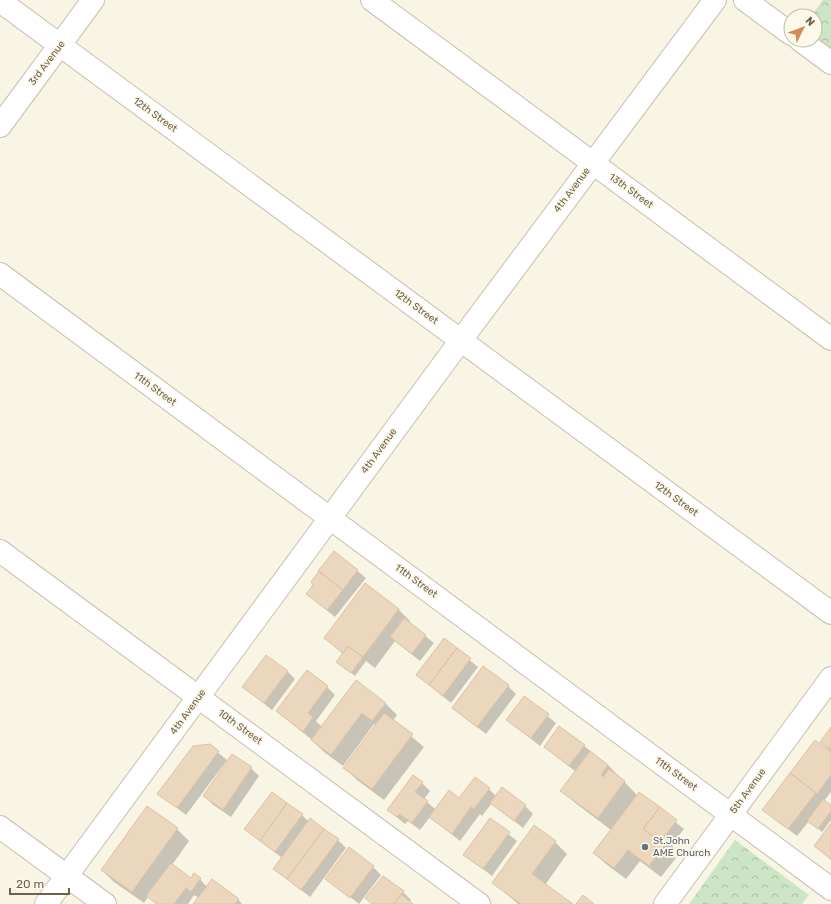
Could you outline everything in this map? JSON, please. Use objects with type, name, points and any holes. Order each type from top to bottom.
[{"type":"street","name":"12th Street","points":[[0,0],[831,613]]},
{"type":"street","name":"3rd Avenue","points":[[0,126],[93,0]]},
{"type":"street","name":"13th Street","points":[[372,0],[831,339]]},
{"type":"street","name":"4th Avenue","points":[[46,904],[461,340],[715,0]]},
{"type":"street","points":[[745,0],[783,28]]},
{"type":"street","points":[[811,48],[831,63]]},
{"type":"street","name":"11th Street","points":[[0,274],[831,889]]},
{"type":"street","name":"10th Street","points":[[0,551],[479,904]]},
{"type":"street","name":"5th Avenue","points":[[665,904],[831,678]]},
{"type":"street","points":[[0,827],[105,904]]},
{"type":"green space","points":[[823,0],[831,0],[831,52],[823,46],[823,8],[817,8]]},
{"type":"green space","points":[[735,840],[809,895],[802,904],[689,904]]},
{"type":"building","points":[[334,551],[358,570],[343,590],[318,571]]},
{"type":"building","points":[[319,571],[343,590],[327,610],[306,594],[313,585],[311,582]]},
{"type":"building","points":[[365,583],[399,609],[363,657],[348,646],[343,653],[324,638]]},
{"type":"building","points":[[404,618],[426,635],[412,654],[390,637]]},
{"type":"building","points":[[444,638],[457,648],[429,685],[416,675]]},
{"type":"building","points":[[348,646],[363,657],[351,673],[336,662]]},
{"type":"building","points":[[457,648],[471,658],[443,696],[429,685]]},
{"type":"building","points":[[266,655],[288,671],[264,703],[242,687]]},
{"type":"building","points":[[483,666],[509,685],[477,727],[452,708]]},
{"type":"building","points":[[307,670],[328,686],[308,713],[313,717],[303,732],[276,711]]},
{"type":"building","points":[[356,680],[386,703],[372,721],[362,713],[331,755],[311,740]]},
{"type":"building","points":[[524,696],[549,714],[531,738],[506,720]]},
{"type":"building","points":[[384,713],[413,734],[372,789],[343,768]]},
{"type":"building","points":[[559,726],[585,745],[569,766],[544,747]]},
{"type":"building","points":[[831,727],[831,750],[820,742]]},
{"type":"building","points":[[815,740],[831,752],[831,775],[817,794],[790,773]]},
{"type":"building","points":[[210,744],[219,751],[177,808],[157,794],[193,746]]},
{"type":"building","points":[[590,751],[608,765],[601,775],[603,777],[609,769],[625,781],[598,818],[560,791]]},
{"type":"building","points":[[232,754],[252,767],[223,810],[203,796]]},
{"type":"building","points":[[790,773],[816,793],[788,829],[762,810]]},
{"type":"building","points":[[413,775],[423,782],[415,792],[428,801],[412,823],[399,814],[397,817],[387,810]]},
{"type":"building","points":[[475,777],[490,788],[474,809],[471,807],[452,834],[429,817],[449,790],[459,798]]},
{"type":"building","points":[[502,787],[526,805],[514,821],[490,803]]},
{"type":"building","points":[[272,792],[287,803],[260,841],[244,829]]},
{"type":"building","points":[[639,792],[660,807],[643,829],[665,845],[649,866],[628,850],[614,868],[593,853]]},
{"type":"building","points":[[823,799],[831,805],[831,811],[818,829],[807,821]]},
{"type":"building","points":[[287,803],[303,814],[275,852],[260,841]]},
{"type":"building","points":[[147,806],[178,828],[132,892],[101,870]]},
{"type":"building","points":[[660,807],[677,820],[664,837],[668,840],[665,845],[643,829]]},
{"type":"building","points":[[310,818],[324,829],[287,879],[273,869]]},
{"type":"building","points":[[490,818],[510,832],[483,869],[463,855]]},
{"type":"building","points":[[831,823],[831,859],[814,846]]},
{"type":"building","points":[[534,825],[556,841],[532,874],[573,904],[521,904],[492,883]]},
{"type":"building","points":[[324,829],[339,839],[301,890],[287,879]]},
{"type":"building","points":[[349,847],[374,866],[350,898],[325,879]]},
{"type":"building","points":[[171,863],[191,878],[194,873],[201,878],[191,892],[186,888],[174,904],[157,904],[146,896]]},
{"type":"building","points":[[383,876],[404,891],[394,904],[372,904],[365,898]]},
{"type":"building","points":[[212,879],[239,899],[235,904],[193,904]]},
{"type":"building","points":[[401,894],[413,904],[394,904]]},
{"type":"building","points":[[583,895],[594,904],[576,904]]},
{"type":"place","name":"St.John AME Church","points":[[645,847]]}]
